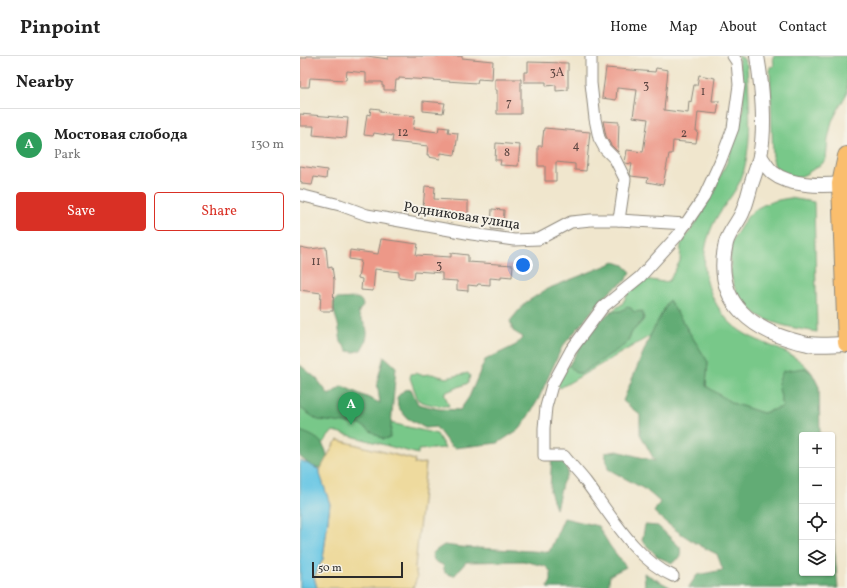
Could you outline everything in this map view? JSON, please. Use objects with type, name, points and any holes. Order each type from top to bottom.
[{"type":"main road","points":[[847,156],[841,184],[841,217],[847,344]]},
{"type":"street","points":[[591,56],[591,83],[595,119],[599,138],[605,149],[615,159],[625,179],[619,220]]},
{"type":"street","points":[[673,576],[661,571],[630,542],[564,456],[544,456],[546,408],[552,385],[571,350],[603,307],[640,277],[678,235],[704,197],[733,128],[739,85],[737,62],[733,56]]},
{"type":"street","points":[[757,56],[763,116],[760,156],[743,212],[726,241],[723,263],[724,278],[727,289],[738,308],[746,317],[771,333],[809,344],[847,344]]},
{"type":"street","points":[[760,156],[774,174],[788,180],[801,184],[818,186],[841,184]]},
{"type":"street","name":"Родниковая улица","points":[[300,196],[340,204],[366,215],[514,240],[539,239],[571,222],[591,220],[686,224]]},
{"type":"green space","points":[[738,56],[743,58],[747,65],[750,118],[749,144],[744,170],[740,181],[720,212],[708,239],[705,253],[707,280],[717,306],[735,327],[758,340],[793,356],[803,363],[812,373],[805,368],[778,383],[783,407],[763,413],[732,403],[706,386],[708,362],[669,300],[650,336],[560,388],[557,384],[569,365],[626,344],[632,332],[644,319],[633,312],[610,312],[622,304],[629,292],[645,279],[663,282],[669,281],[680,261],[681,244],[699,218],[708,201],[727,162],[738,129],[743,110],[743,93]]},
{"type":"green space","points":[[773,56],[847,56],[847,93],[832,121],[826,159],[823,163],[797,178],[790,178],[775,167],[773,160],[770,67],[774,66]]},
{"type":"green space","points":[[790,198],[814,202],[817,332],[782,325],[766,319],[751,310],[736,292],[730,269],[732,242],[747,217],[763,205]]},
{"type":"green space","points":[[615,262],[624,265],[631,272],[625,281],[613,289],[593,310],[562,347],[538,400],[521,428],[498,443],[454,448],[448,443],[436,427],[425,428],[407,418],[398,407],[397,397],[404,390],[411,389],[418,404],[439,409],[460,410],[469,397],[485,360],[516,345],[523,337],[513,331],[510,321],[525,303],[547,289]]},
{"type":"green space","points":[[356,298],[360,300],[363,306],[359,311],[359,315],[367,329],[367,335],[361,350],[354,352],[348,351],[341,342],[338,324],[332,305],[336,299]]},
{"type":"green space","points":[[669,300],[708,362],[706,386],[732,403],[763,413],[783,407],[778,383],[783,371],[805,368],[812,373],[819,387],[820,432],[799,432],[799,576],[835,576],[835,556],[838,588],[688,588],[697,575],[723,570],[717,554],[684,536],[654,512],[660,502],[646,490],[608,469],[605,453],[617,451],[655,461],[640,434],[640,415],[623,401],[650,336]]},
{"type":"green space","points":[[627,307],[631,308],[634,312],[642,311],[644,319],[632,332],[626,344],[582,373],[576,373],[569,365],[590,330],[610,312],[621,311]]},
{"type":"green space","points":[[384,356],[396,367],[390,438],[383,439],[361,425],[318,420],[300,408],[300,365],[317,379],[329,395],[342,386],[380,403],[377,382]]},
{"type":"green space","points":[[416,373],[421,375],[432,374],[446,378],[468,373],[470,376],[468,383],[444,393],[449,406],[441,406],[418,400],[410,378],[411,374]]},
{"type":"green space","points":[[300,395],[379,420],[437,434],[445,448],[418,450],[418,454],[333,431],[315,452],[300,448]]},
{"type":"green space","points":[[300,431],[316,438],[325,448],[328,460],[321,468],[313,467],[300,457]]},
{"type":"green space","points":[[552,451],[563,460],[568,472],[562,484],[556,509],[550,491]]},
{"type":"green space","points":[[564,518],[598,526],[610,546],[626,567],[610,575],[608,588],[547,588],[551,581],[551,572],[545,566],[523,561],[466,562],[454,576],[445,573],[443,565],[434,561],[432,553],[444,545],[549,552]]},
{"type":"green space","points":[[645,525],[658,526],[680,547],[681,557],[672,563],[658,557],[642,541]]},
{"type":"green space","points":[[644,573],[670,587],[670,588],[645,588]]},
{"type":"sand","points":[[338,440],[415,460],[414,464],[426,463],[415,567],[417,578],[413,588],[317,588],[314,577],[323,559],[330,504],[319,474],[334,444]]},
{"type":"water","points":[[300,459],[320,470],[330,504],[323,559],[314,577],[317,588],[300,588]]},
{"type":"building","points":[[306,56],[367,56],[388,59],[388,56],[462,56],[462,58],[493,61],[492,80],[478,79],[477,83],[399,78],[399,80],[396,80],[395,90],[384,90],[382,82],[366,82],[366,73],[347,71],[346,80],[310,78],[309,87],[300,87],[300,58],[306,58]]},
{"type":"building","points":[[528,62],[568,63],[568,90],[556,91],[556,85],[546,86],[546,82],[524,82],[524,72],[528,72]]},
{"type":"building","points":[[606,68],[655,72],[656,68],[668,70],[664,110],[688,113],[689,101],[691,102],[694,85],[697,85],[699,75],[715,78],[712,101],[719,101],[717,114],[698,112],[696,131],[698,131],[696,143],[673,141],[672,154],[669,154],[663,185],[647,182],[648,178],[631,176],[630,174],[632,164],[625,163],[627,150],[643,152],[648,119],[633,117],[637,90],[617,88],[616,100],[602,98]]},
{"type":"building","points":[[495,79],[521,79],[521,114],[497,114],[497,90],[495,90]]},
{"type":"building","points":[[423,101],[445,103],[443,113],[423,111]]},
{"type":"building","points":[[371,108],[380,109],[380,112],[415,116],[413,129],[438,132],[439,127],[449,128],[448,132],[458,133],[455,155],[441,153],[440,159],[429,157],[429,155],[427,155],[428,146],[392,142],[393,136],[374,133],[373,136],[364,135],[367,114],[370,115]]},
{"type":"building","points":[[300,114],[348,118],[346,138],[313,135],[314,126],[300,126]]},
{"type":"building","points":[[603,121],[619,122],[618,152],[611,145],[606,136]]},
{"type":"building","points":[[544,128],[590,132],[586,171],[575,170],[575,164],[556,162],[556,181],[545,181],[545,166],[538,166],[538,146],[542,146]]},
{"type":"building","points":[[496,143],[520,145],[518,166],[500,165],[501,160],[495,160]]},
{"type":"building","points":[[300,166],[327,170],[326,179],[314,177],[312,185],[302,184],[300,181]]},
{"type":"building","points":[[425,186],[435,187],[434,199],[468,201],[468,215],[443,215],[444,210],[423,208]]},
{"type":"building","points":[[492,209],[504,210],[503,230],[491,229]]},
{"type":"building","points":[[381,239],[418,244],[416,255],[451,257],[451,253],[468,255],[468,262],[513,265],[512,277],[501,276],[501,279],[490,278],[490,285],[468,285],[468,291],[457,290],[457,281],[442,280],[442,273],[415,271],[414,279],[399,277],[399,272],[375,269],[373,291],[361,290],[362,279],[358,278],[361,261],[349,259],[350,250],[378,254]]},
{"type":"building","points":[[300,247],[310,249],[326,247],[328,268],[332,267],[334,280],[333,311],[320,311],[321,293],[300,290]]},
{"type":"place","name":"Мостовая слобода","points":[[351,425]]}]
